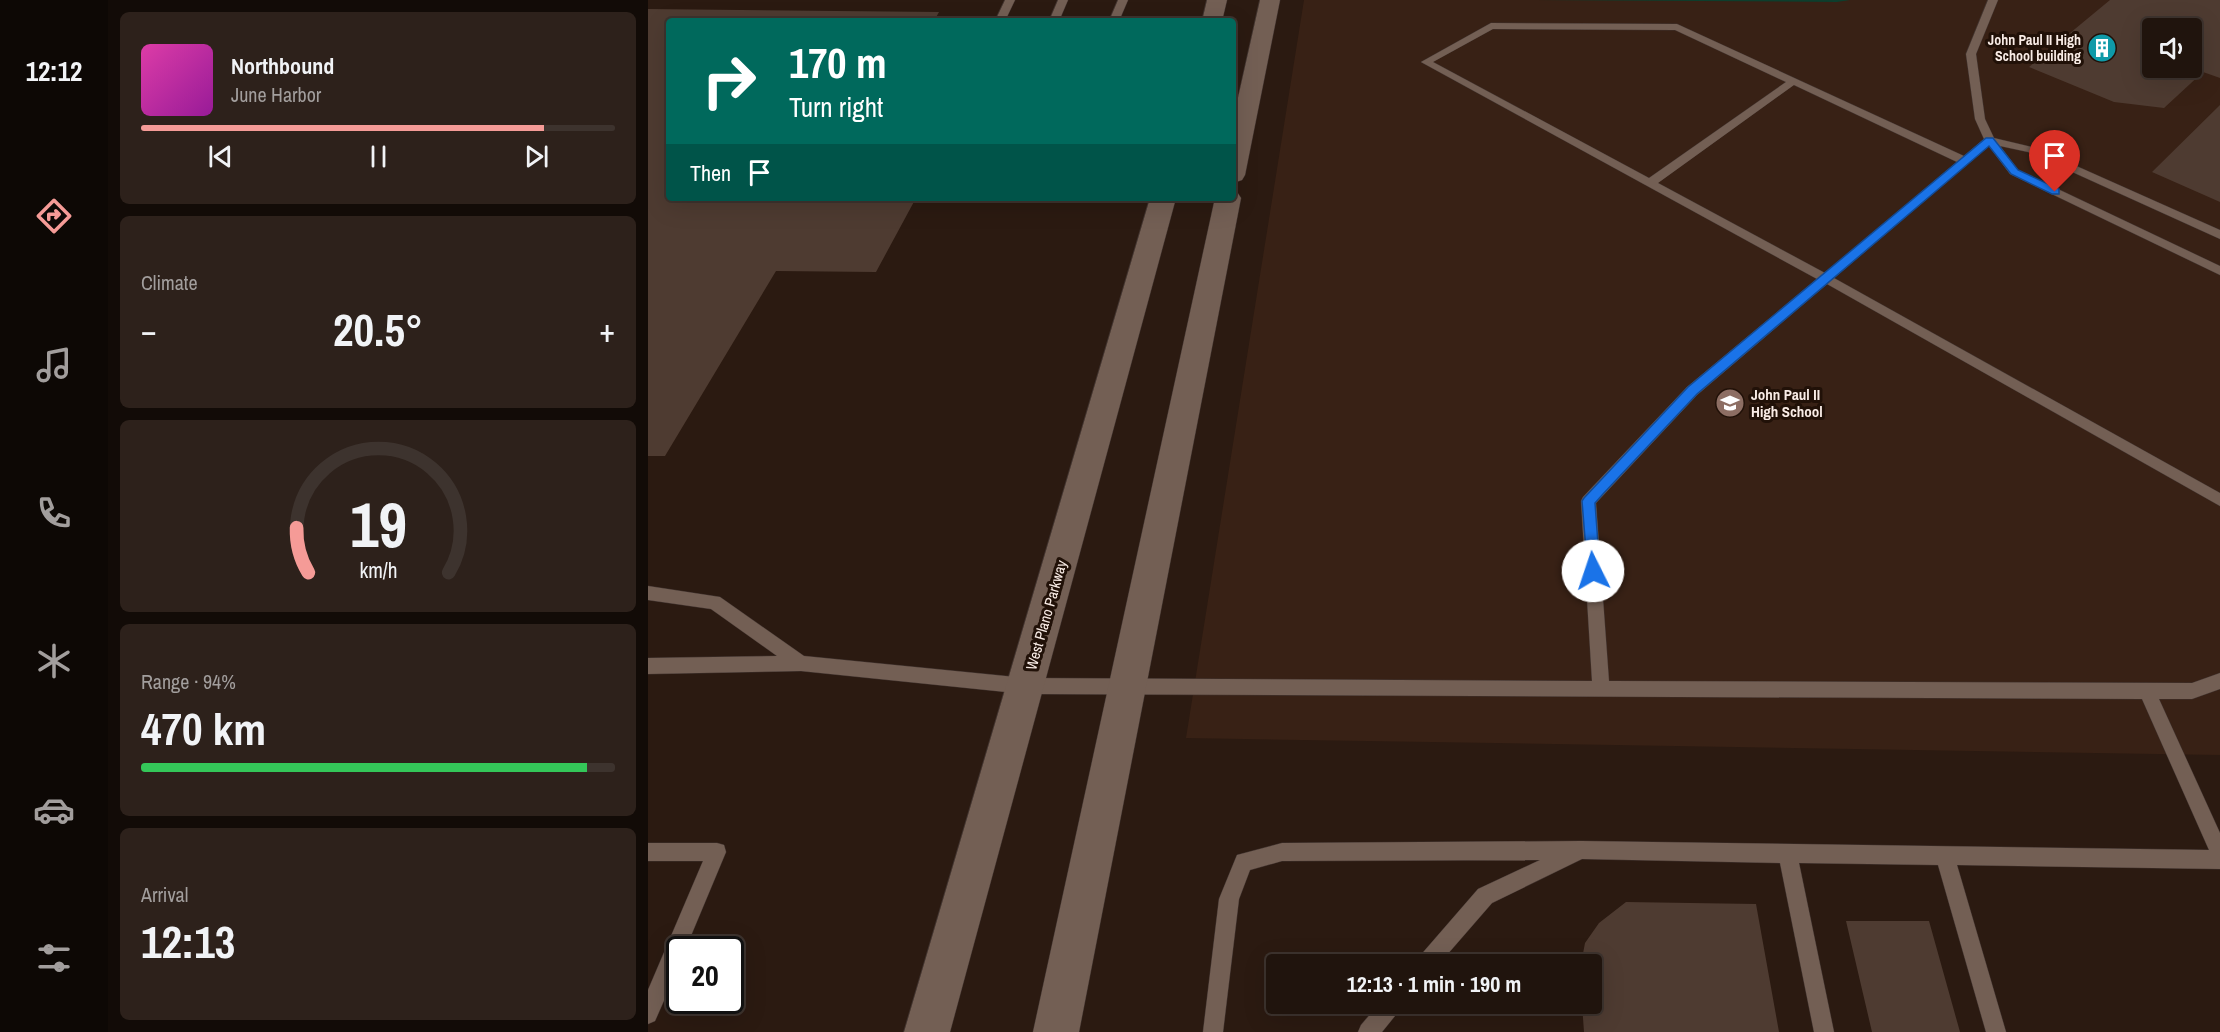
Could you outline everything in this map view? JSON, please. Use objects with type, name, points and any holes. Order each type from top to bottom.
[{"type":"main road","points":[[1213,18],[1217,0]]},
{"type":"main road","points":[[1236,154],[1251,50],[1270,0]]},
{"type":"main road","name":"West Plano Parkway","points":[[927,1032],[1162,201]]},
{"type":"main road","points":[[1056,1032],[1227,201]]},
{"type":"lane","points":[[1001,18],[1010,0]]},
{"type":"lane","points":[[1055,18],[1063,0]]},
{"type":"lane","points":[[1115,18],[1123,0]]},
{"type":"lane","points":[[1993,0],[1971,54],[1980,119],[1990,140],[2014,172],[2220,271]]},
{"type":"lane","points":[[1965,161],[1677,27],[1491,26],[1426,62],[1825,278],[2220,500]]},
{"type":"lane","points":[[1650,183],[1794,81]]},
{"type":"lane","points":[[1601,687],[1588,501],[1692,391],[1990,140]]},
{"type":"lane","points":[[1990,140],[2032,150],[2220,235]]},
{"type":"lane","points":[[648,592],[714,602],[801,663]]},
{"type":"lane","points":[[648,666],[801,663],[1026,686],[1126,684],[2192,691],[2220,681]]},
{"type":"lane","points":[[2147,691],[2220,854]]},
{"type":"lane","points":[[1435,954],[1485,896],[1581,850]]},
{"type":"lane","points":[[1213,1032],[1229,899],[1244,862],[1282,852],[1581,850],[2220,860]]},
{"type":"lane","points":[[648,852],[717,852],[648,1014]]},
{"type":"lane","points":[[1788,853],[1824,1032]]},
{"type":"lane","points":[[1945,855],[1996,1032]]},
{"type":"lane","points":[[1368,1032],[1383,1014]]},
{"type":"shaded area","name":"John Paul II High School","points":[[1304,0],[2220,0],[2220,755],[1186,738]]},
{"type":"green space","points":[[1538,0],[1850,0],[1837,2]]},
{"type":"building","name":"John Paul II High School building","points":[[2110,0],[2220,0],[2220,78],[2202,73],[2202,18],[2142,18],[2142,78],[2196,78],[2164,108],[2114,102],[2029,67]]},
{"type":"building","points":[[648,9],[939,12],[936,18],[666,18],[666,201],[914,201],[876,272],[776,271],[665,456],[648,456]]},
{"type":"building","points":[[2220,105],[2220,202],[2152,172]]},
{"type":"building","points":[[1626,902],[1756,904],[1779,1032],[1584,1032],[1583,1014],[1602,1014],[1602,954],[1583,954],[1585,943],[1599,923]]},
{"type":"building","points":[[1846,921],[1929,921],[1960,1032],[1872,1032]]},
{"type":"place","name":"John Paul II High School building","points":[[2102,48]]},
{"type":"place","name":"John Paul II High School","points":[[1730,403]]},
{"type":"route","points":[[1593,571],[1588,501],[1598,490],[1692,391],[1990,140],[2014,172],[2055,192]]}]
